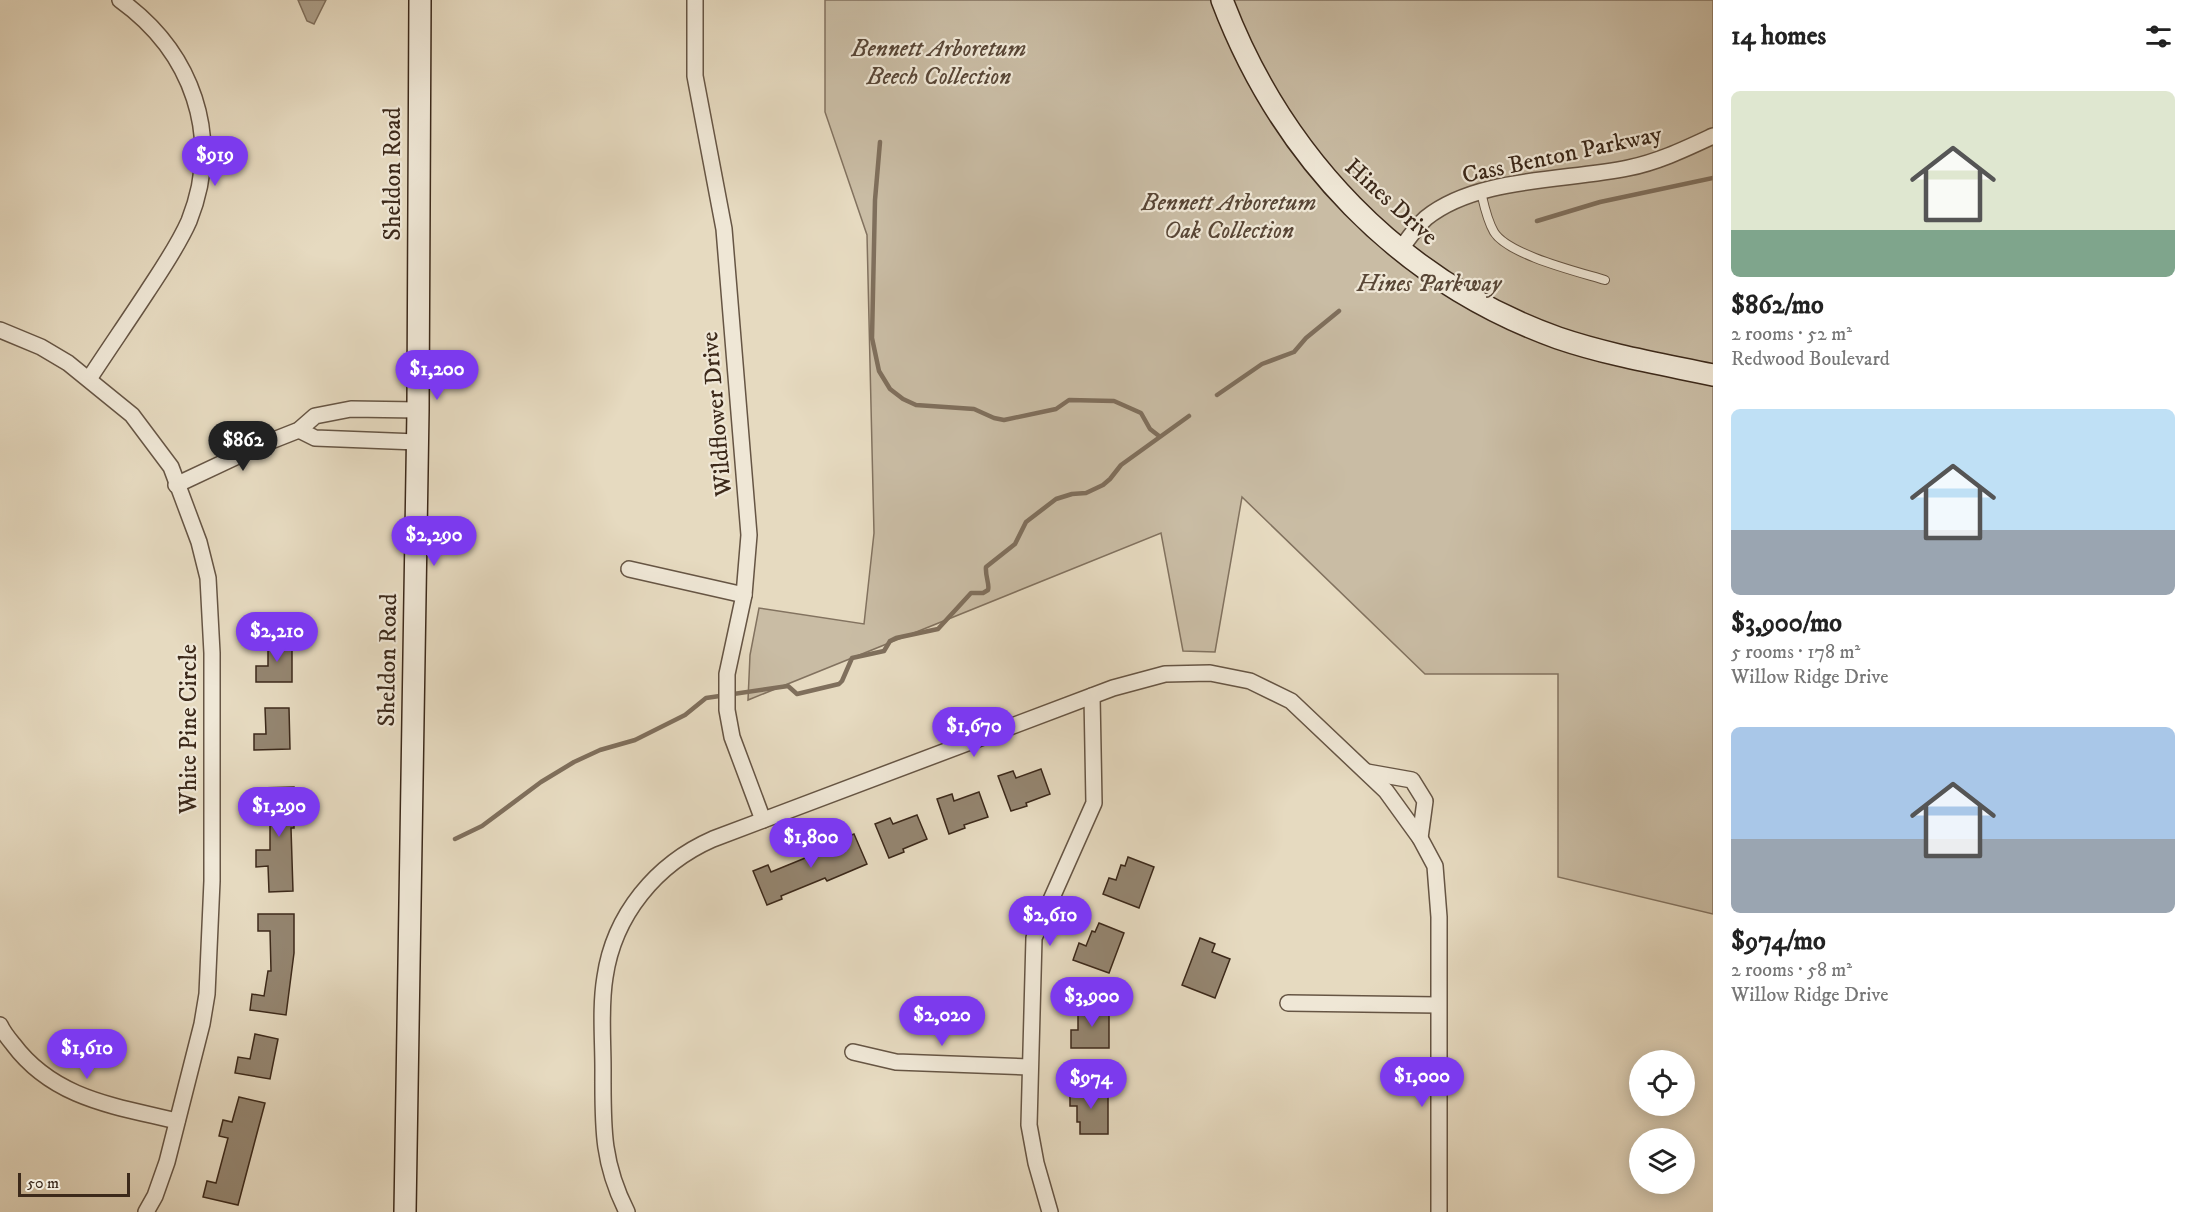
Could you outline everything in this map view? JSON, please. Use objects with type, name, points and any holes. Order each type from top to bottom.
[{"type":"main road","name":"Sheldon Road","points":[[405,1212],[418,410],[420,0]]},
{"type":"main road","name":"Hines Drive","points":[[1222,0],[1248,62],[1287,129],[1324,177],[1359,214],[1400,250],[1482,304],[1559,338],[1610,353],[1713,375]]},
{"type":"street","points":[[89,379],[177,246],[197,197],[203,153],[199,108],[191,84],[180,63],[153,29],[120,0]]},
{"type":"street","name":"Wildflower Drive","points":[[695,0],[695,76],[724,229],[749,536],[744,596],[727,674],[728,710],[732,737],[763,820]]},
{"type":"street","name":"Cass Benton Parkway","points":[[1400,250],[1427,218],[1451,203],[1481,192],[1630,168],[1668,157],[1713,136]]},
{"type":"street","name":"White Pine Circle","points":[[0,330],[41,347],[69,363],[132,415],[171,467],[199,542],[208,578],[212,653],[212,881],[209,968],[202,1024],[167,1162],[155,1196],[146,1212]]},
{"type":"street","points":[[176,485],[261,445],[299,430],[315,416],[351,409],[418,410]]},
{"type":"street","points":[[299,430],[315,438],[417,442]]},
{"type":"street","points":[[629,569],[744,596]]},
{"type":"street","points":[[627,1212],[611,1176],[603,1127],[605,979],[614,940],[635,901],[672,862],[700,845],[763,820],[1113,688],[1165,674],[1210,672],[1250,681],[1290,701],[1386,791],[1420,838],[1435,866],[1439,917],[1439,1212]]},
{"type":"street","points":[[1050,1212],[1036,1163],[1029,1125],[1034,938],[1094,803],[1092,696]]},
{"type":"street","points":[[1365,771],[1412,780],[1425,801],[1420,838]]},
{"type":"street","points":[[1288,1003],[1438,1005]]},
{"type":"street","points":[[0,1025],[26,1061],[54,1083],[89,1099],[177,1121]]},
{"type":"street","points":[[853,1052],[896,1062],[1029,1067]]},
{"type":"lane","points":[[1481,192],[1495,234],[1524,254],[1605,280]]},
{"type":"green space","name":"Hines Parkway","points":[[825,0],[1713,0],[1713,914],[1558,877],[1558,674],[1425,674],[1242,497],[1215,652],[1183,651],[1161,533],[748,700],[750,655],[759,608],[864,624],[874,533],[867,235],[825,112]]},
{"type":"shaded area","points":[[298,0],[326,0],[314,24],[307,21]]},
{"type":"building","points":[[292,640],[292,682],[256,682],[256,666],[268,666],[268,641]]},
{"type":"building","points":[[265,708],[289,708],[290,749],[254,750],[254,734],[266,734]]},
{"type":"building","points":[[1041,769],[1050,794],[1026,803],[1027,806],[1011,811],[998,776],[1013,771],[1016,778]]},
{"type":"building","points":[[294,787],[294,828],[291,828],[293,891],[269,892],[268,866],[256,867],[256,850],[270,850],[270,803],[258,804],[258,788]]},
{"type":"building","points":[[979,792],[988,817],[964,825],[965,828],[949,834],[937,799],[952,794],[954,801]]},
{"type":"building","points":[[917,815],[927,839],[889,858],[875,824],[890,818],[893,824]]},
{"type":"building","points":[[854,834],[867,864],[827,881],[825,878],[781,896],[782,899],[767,905],[753,871],[768,865],[771,872],[815,854],[812,847],[828,841],[830,844]]},
{"type":"building","points":[[1128,857],[1154,867],[1139,908],[1103,894],[1109,878],[1116,880],[1121,865],[1125,866]]},
{"type":"building","points":[[258,914],[294,914],[294,953],[286,1015],[250,1010],[252,994],[264,996],[268,971],[271,971],[270,931],[258,931]]},
{"type":"building","points":[[1099,923],[1124,933],[1109,973],[1073,960],[1079,943],[1086,946],[1092,931],[1095,932]]},
{"type":"building","points":[[1200,938],[1215,944],[1212,952],[1230,959],[1215,998],[1182,985]]},
{"type":"building","points":[[1082,1004],[1109,1005],[1109,1048],[1071,1048],[1071,1030],[1078,1030],[1078,1014],[1082,1014]]},
{"type":"building","points":[[255,1034],[278,1039],[270,1079],[235,1073],[238,1057],[250,1059]]},
{"type":"building","points":[[1070,1089],[1108,1089],[1108,1134],[1080,1134],[1077,1106],[1070,1106]]},
{"type":"building","points":[[239,1097],[265,1103],[238,1205],[203,1197],[207,1181],[216,1183],[228,1138],[219,1136],[223,1120],[232,1122]]},
{"type":"waterway","points":[[880,142],[875,200],[872,338],[879,371],[890,389],[916,405],[974,409],[1004,420],[1056,409],[1069,400],[1114,401],[1141,413],[1150,429],[1159,436]]},
{"type":"waterway","points":[[1537,221],[1600,202],[1713,178]]},
{"type":"waterway","points":[[1217,395],[1262,364],[1294,352],[1306,338],[1339,311]]},
{"type":"waterway","points":[[455,839],[482,826],[541,782],[574,762],[600,750],[635,740],[685,715],[706,698],[788,686],[797,694],[839,684],[852,658],[884,651],[890,641],[896,638],[938,629],[971,593],[983,593],[988,590],[986,567],[1015,544],[1026,522],[1056,499],[1086,493],[1103,485],[1121,465],[1189,416]]},
{"type":"park label","name":"Bennett Arboretum Beech Collection","points":[[939,63]]},
{"type":"park label","name":"Bennett Arboretum Oak Collection","points":[[1229,217]]}]
